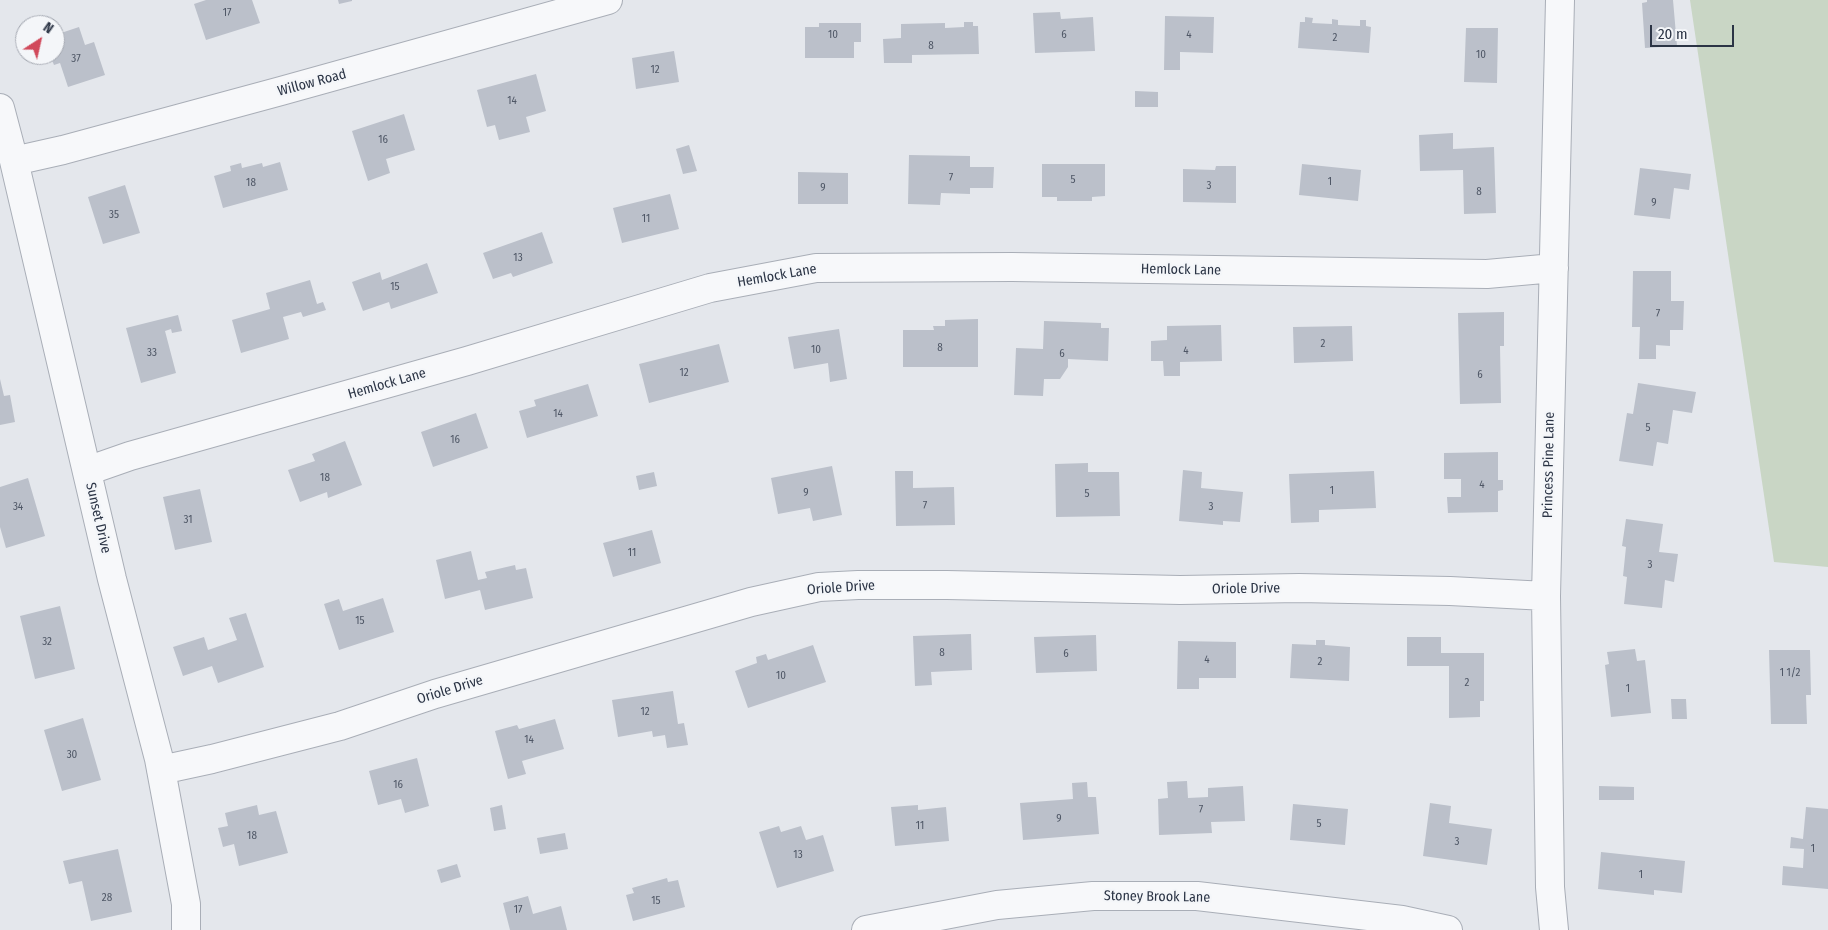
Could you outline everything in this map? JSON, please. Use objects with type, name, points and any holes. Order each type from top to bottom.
[{"type":"street","name":"Willow Road","points":[[14,161],[63,150],[281,91],[608,0]]},
{"type":"street","name":"Princess Pine Lane","points":[[1554,930],[1550,887],[1546,596],[1560,0]]},
{"type":"street","name":"Sunset Drive","points":[[0,108],[112,579],[161,770],[186,904],[186,930]]},
{"type":"street","name":"Hemlock Lane","points":[[87,471],[130,456],[467,361],[710,288],[816,268],[1012,267],[1487,274],[1554,268]]},
{"type":"street","name":"Oriole Drive","points":[[161,770],[340,726],[434,694],[751,602],[819,587],[947,585],[1180,590],[1298,588],[1450,591],[1546,596]]},
{"type":"street","name":"Stoney Brook Lane","points":[[866,930],[997,904],[1093,896],[1197,896],[1402,920],[1448,930]]},
{"type":"green space","points":[[1690,0],[1828,0],[1828,567],[1774,562]]},
{"type":"building","points":[[206,0],[252,0],[260,23],[206,40],[194,4]]},
{"type":"building","points":[[338,0],[352,0],[352,1],[339,4]]},
{"type":"building","points":[[1647,0],[1673,0],[1677,46],[1645,48],[1642,3],[1647,2]]},
{"type":"building","points":[[1060,12],[1061,19],[1093,17],[1095,51],[1035,53],[1033,13]]},
{"type":"building","points":[[1165,16],[1214,17],[1213,53],[1180,52],[1180,70],[1164,70]]},
{"type":"building","points":[[1305,17],[1313,18],[1312,23],[1332,24],[1332,19],[1338,20],[1338,25],[1360,26],[1360,20],[1366,20],[1366,26],[1371,27],[1369,53],[1298,48],[1300,22],[1305,22]]},
{"type":"building","points":[[964,22],[973,22],[973,26],[978,26],[979,54],[912,55],[912,63],[884,63],[883,39],[901,38],[901,24],[945,23],[945,28],[964,27]]},
{"type":"building","points":[[819,23],[861,23],[861,42],[854,42],[854,58],[805,58],[805,27],[819,27]]},
{"type":"building","points":[[79,27],[85,45],[94,42],[105,75],[68,87],[61,65],[65,65],[65,32]]},
{"type":"building","points":[[1466,28],[1498,28],[1497,83],[1464,82]]},
{"type":"building","points":[[674,51],[679,82],[636,89],[632,58]]},
{"type":"building","points":[[536,74],[546,111],[526,117],[530,132],[499,140],[495,125],[487,127],[477,90]]},
{"type":"building","points":[[1135,91],[1158,92],[1158,107],[1135,107]]},
{"type":"building","points":[[404,114],[415,150],[386,159],[390,173],[368,181],[352,131]]},
{"type":"building","points":[[1453,133],[1453,149],[1494,147],[1496,213],[1464,214],[1463,170],[1420,171],[1419,135]]},
{"type":"building","points":[[689,145],[697,171],[683,174],[676,149]]},
{"type":"building","points":[[909,155],[970,156],[970,167],[994,167],[993,188],[970,188],[970,194],[941,193],[940,205],[908,204]]},
{"type":"building","points":[[280,162],[288,190],[223,208],[214,176],[231,171],[230,166],[241,163],[242,168],[262,163],[263,167]]},
{"type":"building","points":[[1042,164],[1105,164],[1105,196],[1092,197],[1092,201],[1057,201],[1057,197],[1042,197]]},
{"type":"building","points":[[1302,164],[1361,170],[1358,201],[1299,195]]},
{"type":"building","points":[[1216,166],[1236,166],[1236,203],[1183,202],[1183,169],[1215,170]]},
{"type":"building","points":[[1640,168],[1691,174],[1689,190],[1674,188],[1670,219],[1634,215]]},
{"type":"building","points":[[798,172],[848,173],[848,204],[798,204]]},
{"type":"building","points":[[125,185],[140,233],[103,244],[88,197]]},
{"type":"building","points":[[670,194],[679,229],[622,243],[613,208]]},
{"type":"building","points":[[542,232],[553,263],[513,277],[511,273],[493,279],[483,253]]},
{"type":"building","points":[[427,263],[438,293],[391,309],[389,302],[363,311],[352,282],[380,272],[382,280]]},
{"type":"building","points":[[1633,271],[1671,271],[1671,301],[1684,301],[1683,330],[1670,330],[1670,346],[1656,345],[1656,359],[1639,359],[1640,327],[1632,327]]},
{"type":"building","points":[[310,280],[317,304],[323,302],[326,310],[303,317],[301,312],[283,317],[289,339],[241,353],[232,320],[270,309],[266,293]]},
{"type":"building","points":[[1504,312],[1504,346],[1500,346],[1501,403],[1460,404],[1458,313]]},
{"type":"building","points":[[178,315],[182,331],[172,333],[171,329],[165,331],[176,373],[141,383],[126,328]]},
{"type":"building","points":[[978,319],[978,367],[903,367],[903,330],[934,330],[933,326],[945,326],[945,320]]},
{"type":"building","points":[[1044,321],[1101,323],[1101,328],[1109,328],[1108,361],[1068,359],[1068,367],[1060,379],[1044,379],[1043,396],[1014,395],[1016,348],[1043,349]]},
{"type":"building","points":[[1221,325],[1222,361],[1180,362],[1180,376],[1164,376],[1163,361],[1151,361],[1151,341],[1167,340],[1167,326]]},
{"type":"building","points":[[1352,326],[1353,361],[1294,363],[1293,327]]},
{"type":"building","points":[[839,329],[847,379],[830,382],[828,363],[794,369],[788,337]]},
{"type":"building","points":[[719,344],[729,382],[649,403],[639,364]]},
{"type":"building","points":[[0,379],[4,396],[10,395],[15,422],[0,425]]},
{"type":"building","points":[[1638,383],[1696,392],[1692,413],[1673,410],[1668,444],[1657,442],[1653,466],[1619,461],[1627,413],[1633,414]]},
{"type":"building","points":[[588,384],[598,416],[527,438],[519,411],[536,406],[534,400]]},
{"type":"building","points":[[476,413],[488,448],[433,467],[421,432]]},
{"type":"building","points":[[345,441],[362,485],[328,498],[327,492],[300,502],[288,470],[315,461],[312,454]]},
{"type":"building","points":[[1498,452],[1498,480],[1503,480],[1503,490],[1498,491],[1498,512],[1448,513],[1447,497],[1461,497],[1461,479],[1444,479],[1444,453]]},
{"type":"building","points":[[1088,463],[1088,472],[1119,472],[1120,516],[1056,517],[1055,464]]},
{"type":"building","points":[[832,466],[842,515],[813,521],[810,508],[778,514],[771,478]]},
{"type":"building","points":[[1183,470],[1202,472],[1201,488],[1243,492],[1240,522],[1223,521],[1223,525],[1179,521]]},
{"type":"building","points":[[895,471],[913,471],[913,488],[954,487],[955,525],[896,526]]},
{"type":"building","points":[[1374,471],[1376,508],[1319,510],[1319,522],[1291,523],[1289,474]]},
{"type":"building","points":[[654,472],[657,486],[639,490],[636,476]]},
{"type":"building","points":[[28,478],[45,536],[6,548],[0,527],[0,487]]},
{"type":"building","points":[[200,489],[212,542],[175,550],[163,497]]},
{"type":"building","points":[[1626,519],[1663,524],[1659,552],[1678,554],[1674,582],[1665,580],[1662,608],[1624,604],[1627,577],[1623,576],[1626,547],[1622,546]]},
{"type":"building","points":[[652,530],[661,563],[613,577],[603,543]]},
{"type":"building","points":[[471,551],[478,580],[487,578],[485,572],[515,565],[516,570],[526,568],[533,598],[485,610],[480,590],[445,599],[436,560]]},
{"type":"building","points":[[383,598],[394,632],[339,650],[324,604],[339,599],[343,611]]},
{"type":"building","points":[[60,606],[75,669],[35,679],[20,616]]},
{"type":"building","points":[[246,613],[264,667],[218,683],[212,666],[183,676],[173,647],[204,637],[208,650],[237,640],[229,618]]},
{"type":"building","points":[[971,634],[972,670],[931,672],[932,685],[915,686],[913,636]]},
{"type":"building","points":[[1096,635],[1097,671],[1036,673],[1034,637]]},
{"type":"building","points":[[1407,637],[1441,637],[1441,653],[1484,653],[1484,701],[1480,701],[1480,717],[1449,718],[1449,666],[1407,666]]},
{"type":"building","points":[[1316,640],[1325,640],[1325,645],[1350,647],[1349,681],[1290,678],[1292,644],[1316,645]]},
{"type":"building","points":[[1178,641],[1236,642],[1236,678],[1199,678],[1199,689],[1177,689]]},
{"type":"building","points":[[813,645],[826,682],[748,708],[735,671],[757,663],[756,657],[766,654],[768,660]]},
{"type":"building","points":[[1635,649],[1637,661],[1645,660],[1651,713],[1611,717],[1605,665],[1609,664],[1607,652]]},
{"type":"building","points":[[1769,650],[1810,650],[1811,695],[1806,695],[1807,724],[1771,724]]},
{"type":"building","points":[[673,691],[678,724],[684,723],[688,745],[667,748],[665,735],[653,737],[652,731],[618,737],[612,700]]},
{"type":"building","points":[[1671,699],[1686,699],[1687,719],[1672,719]]},
{"type":"building","points":[[83,718],[101,780],[62,791],[44,730]]},
{"type":"building","points":[[555,719],[564,749],[522,761],[526,774],[508,779],[495,731],[517,725],[519,729]]},
{"type":"building","points":[[417,758],[429,806],[405,813],[401,799],[378,805],[369,771]]},
{"type":"building","points":[[1187,781],[1188,798],[1208,797],[1208,788],[1243,786],[1245,821],[1211,822],[1212,833],[1159,835],[1158,799],[1168,798],[1167,782]]},
{"type":"building","points":[[1087,782],[1088,797],[1096,797],[1099,834],[1023,840],[1020,803],[1073,799],[1072,783]]},
{"type":"building","points":[[1599,786],[1634,787],[1634,800],[1599,800]]},
{"type":"building","points":[[1430,803],[1451,806],[1449,823],[1492,829],[1487,865],[1423,856]]},
{"type":"building","points":[[1293,804],[1348,809],[1345,845],[1290,840]]},
{"type":"building","points":[[257,805],[259,815],[276,811],[288,853],[239,866],[234,844],[223,847],[218,828],[228,826],[225,813]]},
{"type":"building","points":[[502,805],[506,829],[494,831],[490,808]]},
{"type":"building","points":[[918,805],[918,810],[946,807],[949,841],[895,846],[891,807]]},
{"type":"building","points":[[1806,807],[1828,809],[1828,889],[1782,885],[1783,866],[1803,868],[1804,849],[1790,848],[1791,837],[1803,839]]},
{"type":"building","points":[[779,826],[781,832],[801,826],[806,840],[823,835],[834,871],[777,888],[759,832]]},
{"type":"building","points":[[565,833],[568,849],[540,854],[537,838]]},
{"type":"building","points":[[118,849],[132,912],[91,921],[82,881],[69,884],[63,861]]},
{"type":"building","points":[[1601,852],[1685,861],[1682,893],[1654,890],[1654,895],[1598,889]]},
{"type":"building","points":[[457,864],[461,877],[441,883],[437,870]]},
{"type":"building","points":[[667,878],[668,882],[678,880],[685,907],[633,921],[626,895],[634,893],[632,888]]},
{"type":"building","points":[[528,896],[533,914],[561,906],[567,930],[510,930],[503,903]]}]
